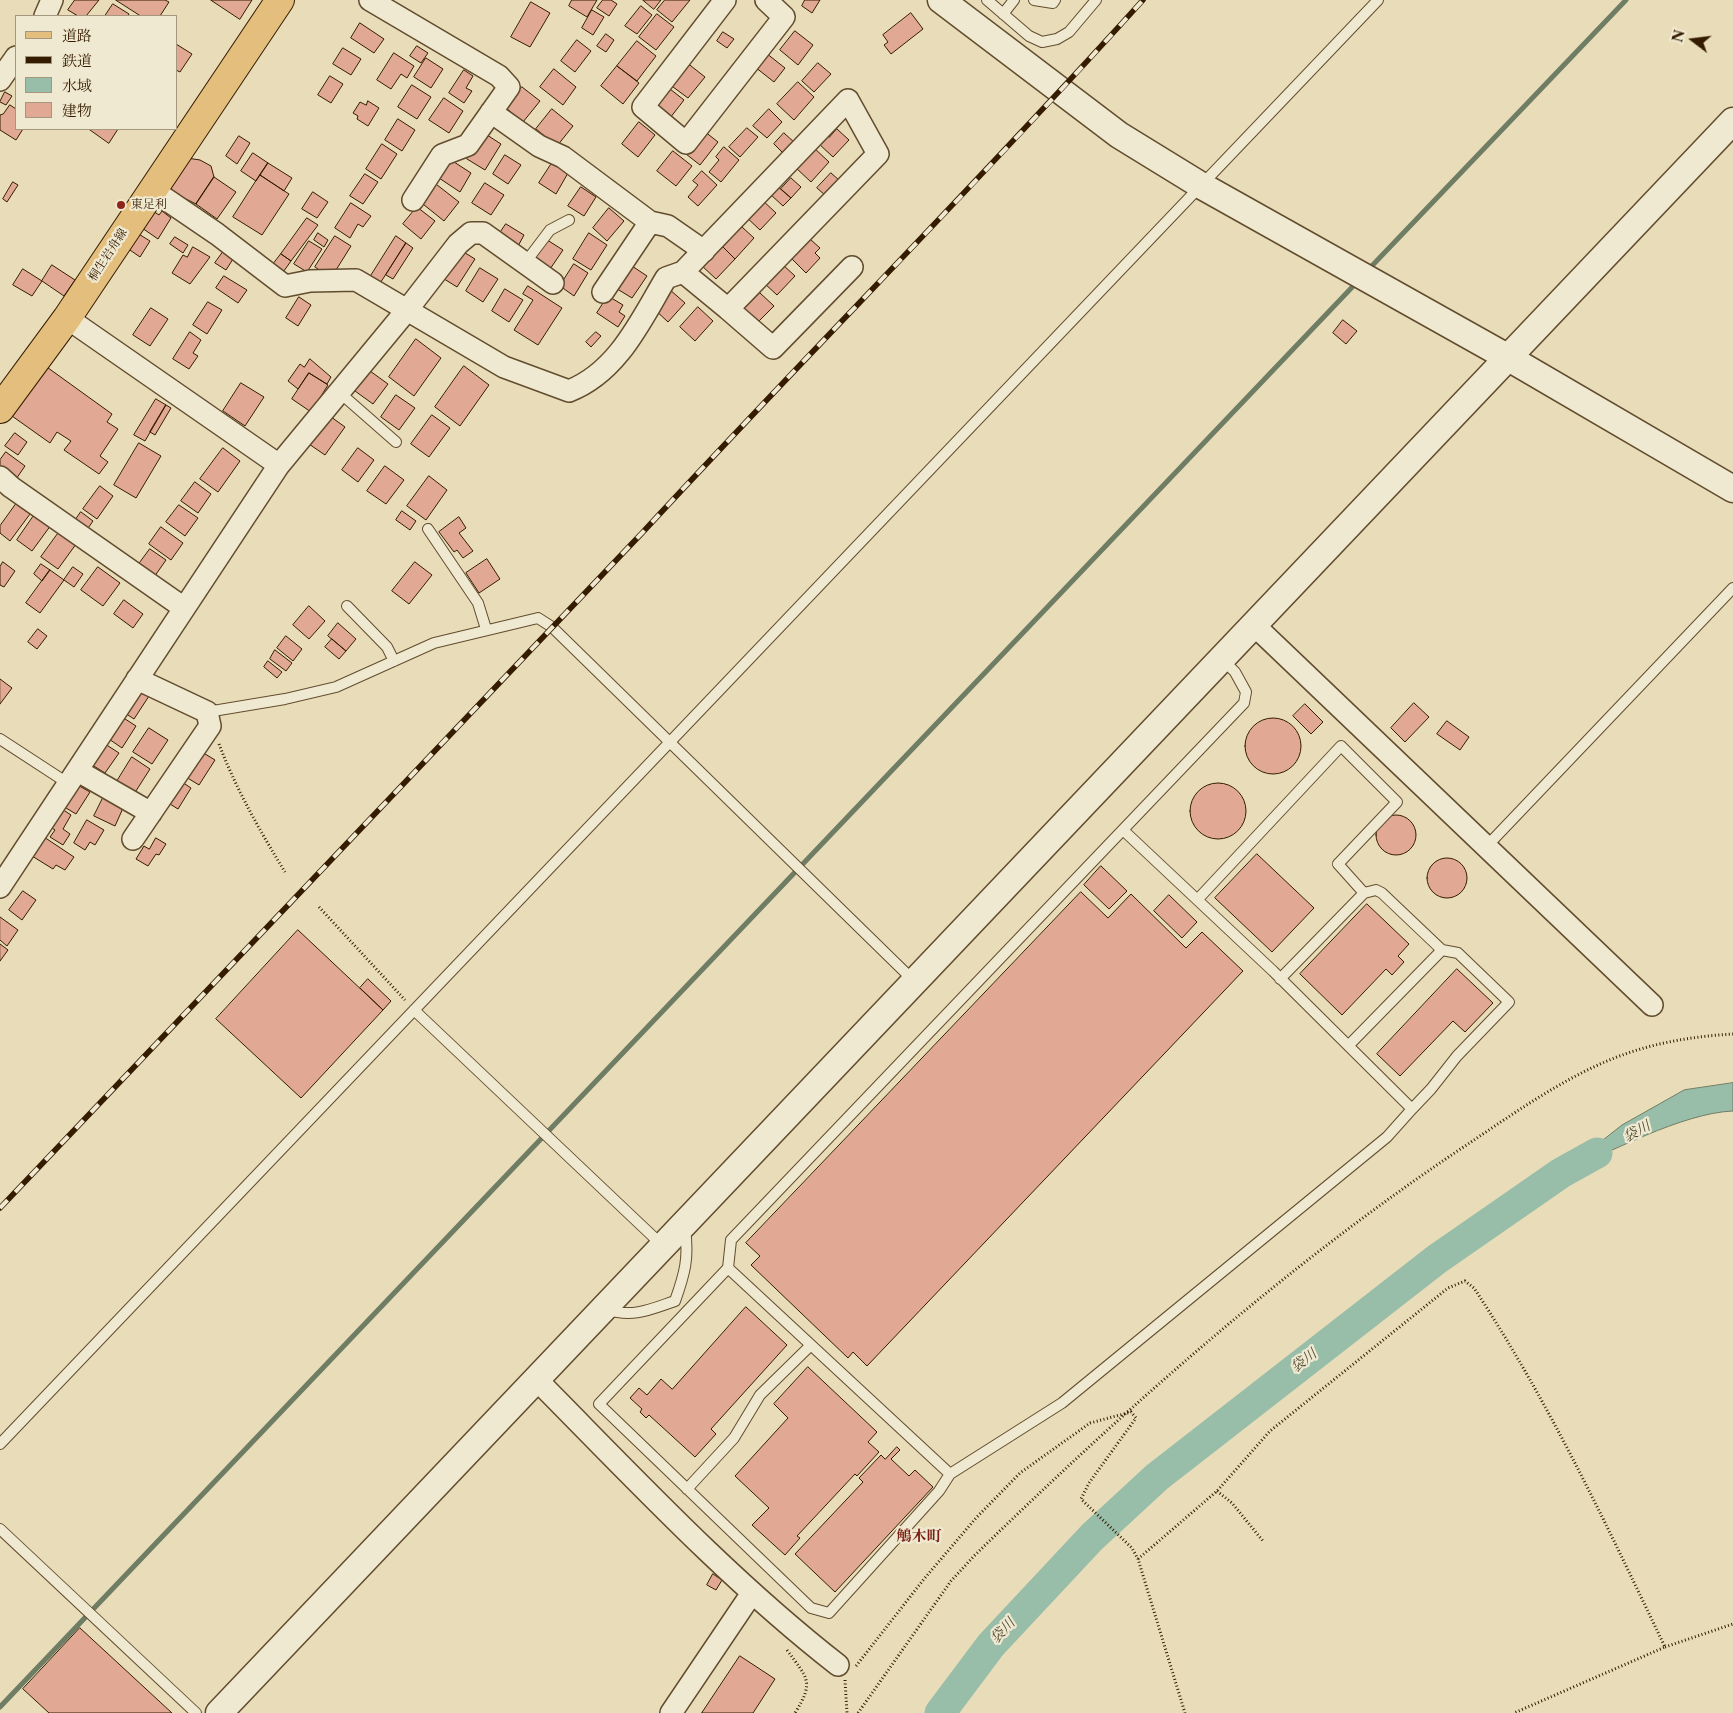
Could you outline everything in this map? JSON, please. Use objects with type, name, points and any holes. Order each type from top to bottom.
[{"type":"main road","name":"桐生岩舟線","points":[[0,409],[67,318],[151,189],[280,0]]},
{"type":"street","points":[[370,0],[498,76],[509,87],[468,145],[442,155],[412,200]]},
{"type":"street","points":[[725,0],[643,108],[686,143],[784,17],[766,0]]},
{"type":"street","points":[[941,0],[1119,135],[1202,186],[1507,357],[1733,488]]},
{"type":"street","points":[[0,80],[15,58]]},
{"type":"street","points":[[151,189],[217,234],[285,286],[310,281],[356,280],[504,367],[569,391],[579,387],[617,357],[666,278],[683,272],[848,100],[878,154],[728,309]]},
{"type":"street","points":[[491,112],[539,146],[563,157],[650,222],[668,226],[704,251]]},
{"type":"street","points":[[219,1713],[1733,121]]},
{"type":"street","points":[[602,292],[650,222]]},
{"type":"street","points":[[0,887],[280,465],[407,310],[458,244],[470,232],[483,233],[553,283]]},
{"type":"street","points":[[683,272],[773,348],[852,267]]},
{"type":"street","points":[[67,318],[280,465]]},
{"type":"street","points":[[0,477],[11,488],[184,608]]},
{"type":"street","points":[[1253,624],[1652,1005]]},
{"type":"street","points":[[133,839],[151,813],[208,718],[137,679]]},
{"type":"street","points":[[73,777],[151,813]]},
{"type":"street","points":[[537,1380],[752,1593],[841,1669]]},
{"type":"street","points":[[671,1713],[752,1593]]},
{"type":"lane","points":[[987,0],[1029,36],[1042,42],[1057,39],[1069,32],[1096,0]]},
{"type":"lane","points":[[1003,14],[1014,0]]},
{"type":"lane","points":[[1034,0],[1045,3],[1053,3],[1055,0]]},
{"type":"lane","points":[[0,1444],[1378,0]]},
{"type":"lane","points":[[525,263],[550,230],[569,220]]},
{"type":"lane","points":[[339,392],[396,442]]},
{"type":"lane","points":[[428,529],[478,603],[486,629]]},
{"type":"lane","points":[[1486,848],[1733,588]]},
{"type":"lane","points":[[347,606],[387,647],[394,661]]},
{"type":"lane","points":[[208,718],[336,688],[434,643],[538,618],[544,621],[914,981]]},
{"type":"lane","points":[[1221,658],[1235,672],[1246,692],[1244,703],[731,1240],[728,1268],[688,1313],[599,1404],[810,1608],[829,1613],[939,1491],[950,1474],[1062,1403],[1387,1137],[1431,1089],[1457,1056],[1509,1002],[1458,953],[1442,950],[1382,893],[1376,890],[1364,893],[1280,978]]},
{"type":"lane","points":[[0,738],[73,777]]},
{"type":"lane","points":[[1198,899],[1341,746],[1397,802],[1338,864],[1364,893]]},
{"type":"lane","points":[[1123,830],[1280,978],[1412,1109]]},
{"type":"lane","points":[[1349,1045],[1442,950]]},
{"type":"lane","points":[[414,1010],[664,1247]]},
{"type":"lane","points":[[675,1301],[686,1268],[688,1248],[685,1225]]},
{"type":"lane","points":[[728,1268],[950,1474]]},
{"type":"lane","points":[[675,1301],[688,1313]]},
{"type":"lane","points":[[604,1310],[626,1315],[675,1301]]},
{"type":"lane","points":[[687,1490],[734,1438],[760,1395],[810,1345]]},
{"type":"lane","points":[[0,1529],[196,1713]]},
{"type":"path","points":[[208,718],[230,773],[256,824],[285,872]]},
{"type":"path","points":[[319,907],[414,1010]]},
{"type":"path","points":[[858,1713],[952,1581],[1020,1512],[1176,1370],[1333,1240],[1399,1190],[1521,1109],[1589,1070],[1630,1052],[1670,1042],[1733,1034]]},
{"type":"path","points":[[1138,1559],[1217,1491],[1270,1431],[1448,1288],[1465,1281],[1474,1288],[1530,1376],[1587,1484],[1665,1647]]},
{"type":"path","points":[[1130,1412],[1136,1418],[1080,1498],[1083,1503],[1132,1548],[1138,1559],[1185,1713]]},
{"type":"path","points":[[847,1713],[841,1669],[864,1659],[924,1579],[976,1518],[1020,1473],[1090,1423],[1130,1412]]},
{"type":"path","points":[[1217,1491],[1232,1503],[1263,1541]]},
{"type":"path","points":[[1514,1713],[1665,1647],[1733,1624]]},
{"type":"path","points":[[795,1713],[808,1687],[806,1678]]},
{"type":"water","points":[[1733,1083],[1733,1111],[1713,1113],[1669,1126],[1561,1173],[1622,1125],[1684,1090]]},
{"type":"building","points":[[75,0],[99,0],[87,15],[76,15],[68,10]]},
{"type":"building","points":[[116,0],[165,0],[169,2],[161,15],[139,15]]},
{"type":"building","points":[[211,0],[252,0],[240,19]]},
{"type":"building","points":[[572,0],[597,0],[587,17],[569,6]]},
{"type":"building","points":[[603,0],[611,0],[617,4],[609,16],[597,8]]},
{"type":"building","points":[[643,0],[661,0],[654,9]]},
{"type":"building","points":[[665,0],[690,0],[672,22],[657,10]]},
{"type":"building","points":[[805,0],[820,0],[812,13],[802,6]]},
{"type":"building","points":[[531,2],[550,13],[530,47],[511,37]]},
{"type":"building","points":[[113,4],[129,14],[128,15],[106,15]]},
{"type":"building","points":[[641,6],[652,15],[637,34],[625,26]]},
{"type":"building","points":[[592,10],[604,17],[593,35],[582,28]]},
{"type":"building","points":[[911,13],[923,29],[891,54],[884,45],[888,42],[883,35]]},
{"type":"building","points":[[657,14],[674,27],[656,50],[639,37]]},
{"type":"building","points":[[360,23],[384,39],[374,53],[351,38]]},
{"type":"building","points":[[795,31],[813,45],[798,65],[780,50]]},
{"type":"building","points":[[723,32],[734,39],[727,48],[717,41]]},
{"type":"building","points":[[606,34],[614,40],[606,52],[597,46]]},
{"type":"building","points":[[577,40],[591,51],[575,72],[561,61]]},
{"type":"building","points":[[637,41],[656,56],[637,81],[617,66]]},
{"type":"building","points":[[178,45],[192,54],[180,72],[178,71]]},
{"type":"building","points":[[417,46],[428,53],[421,63],[410,56]]},
{"type":"building","points":[[343,48],[361,59],[351,75],[333,64]]},
{"type":"building","points":[[394,53],[414,66],[407,78],[401,74],[391,89],[377,80]]},
{"type":"building","points":[[766,53],[785,68],[774,82],[755,67]]},
{"type":"building","points":[[426,58],[443,69],[431,88],[414,77]]},
{"type":"building","points":[[686,62],[705,77],[688,98],[669,84]]},
{"type":"building","points":[[818,63],[831,74],[814,92],[802,81]]},
{"type":"building","points":[[617,66],[639,83],[623,104],[601,86]]},
{"type":"building","points":[[554,69],[576,87],[563,105],[540,87]]},
{"type":"building","points":[[464,70],[473,76],[466,88],[472,91],[464,103],[449,93]]},
{"type":"building","points":[[330,76],[343,84],[331,103],[318,95]]},
{"type":"building","points":[[798,82],[814,97],[794,120],[777,104]]},
{"type":"building","points":[[412,85],[431,97],[417,119],[398,107]]},
{"type":"building","points":[[522,87],[540,101],[523,122],[506,108]]},
{"type":"building","points":[[670,89],[684,100],[670,118],[656,107]]},
{"type":"building","points":[[5,92],[12,96],[6,105],[0,102]]},
{"type":"building","points":[[444,98],[463,111],[449,133],[429,120]]},
{"type":"building","points":[[368,101],[379,108],[368,126],[357,119],[358,116],[353,113],[360,102],[366,105]]},
{"type":"building","points":[[10,105],[15,108],[15,130],[22,130],[16,140],[0,130],[0,115]]},
{"type":"building","points":[[552,109],[573,126],[557,146],[536,129]]},
{"type":"building","points":[[769,109],[782,122],[767,138],[753,126]]},
{"type":"building","points":[[398,119],[415,130],[402,151],[385,140]]},
{"type":"building","points":[[639,122],[655,135],[638,157],[622,144]]},
{"type":"building","points":[[747,128],[758,137],[740,157],[729,147]]},
{"type":"building","points":[[837,129],[849,140],[833,157],[818,143],[826,133],[829,137]]},
{"type":"building","points":[[90,130],[117,130],[109,143]]},
{"type":"building","points":[[704,131],[718,142],[700,165],[686,154]]},
{"type":"building","points":[[484,133],[501,144],[485,170],[467,159]]},
{"type":"building","points":[[784,133],[795,143],[784,154],[774,144]]},
{"type":"building","points":[[239,136],[250,143],[237,164],[226,156]]},
{"type":"building","points":[[382,144],[397,154],[381,179],[366,169]]},
{"type":"building","points":[[724,147],[739,160],[721,182],[709,172],[719,160],[716,157]]},
{"type":"building","points":[[813,147],[829,162],[811,182],[795,167]]},
{"type":"building","points":[[673,151],[692,166],[676,186],[657,171]]},
{"type":"building","points":[[253,153],[268,163],[256,181],[241,171]]},
{"type":"building","points":[[505,155],[521,165],[508,184],[493,174]]},
{"type":"building","points":[[187,158],[200,160],[211,166],[214,177],[196,204],[162,187]]},
{"type":"building","points":[[451,160],[471,173],[460,192],[439,178]]},
{"type":"building","points":[[268,163],[292,178],[284,191],[260,175]]},
{"type":"building","points":[[552,163],[568,173],[556,194],[539,183]]},
{"type":"building","points":[[702,171],[717,185],[698,206],[688,197],[698,185],[693,181]]},
{"type":"building","points":[[831,173],[840,181],[826,196],[817,188]]},
{"type":"building","points":[[365,174],[378,182],[363,204],[350,196]]},
{"type":"building","points":[[260,175],[289,194],[262,235],[233,217]]},
{"type":"building","points":[[214,177],[236,192],[217,219],[196,204]]},
{"type":"building","points":[[791,178],[801,187],[791,198],[781,189]]},
{"type":"building","points":[[432,181],[459,202],[444,221],[418,200]]},
{"type":"building","points":[[13,182],[18,185],[7,202],[3,199]]},
{"type":"building","points":[[485,183],[504,195],[491,215],[472,203]]},
{"type":"building","points":[[777,186],[791,198],[783,206],[770,194]]},
{"type":"building","points":[[581,187],[596,197],[584,216],[568,206]]},
{"type":"building","points":[[313,192],[328,202],[317,218],[302,209]]},
{"type":"building","points":[[760,198],[776,213],[760,230],[744,215]]},
{"type":"building","points":[[351,203],[371,216],[363,227],[358,224],[350,238],[335,228]]},
{"type":"building","points":[[417,207],[435,221],[421,239],[403,224]]},
{"type":"building","points":[[609,208],[624,221],[607,241],[593,228]]},
{"type":"building","points":[[153,211],[159,215],[162,211],[171,218],[158,239],[142,228]]},
{"type":"building","points":[[307,218],[318,225],[291,261],[281,254]]},
{"type":"building","points":[[506,224],[524,235],[517,248],[498,236]]},
{"type":"building","points":[[742,227],[754,238],[735,259],[723,247]]},
{"type":"building","points":[[137,233],[150,241],[140,257],[127,248]]},
{"type":"building","points":[[318,233],[328,240],[324,247],[314,240]]},
{"type":"building","points":[[589,233],[607,245],[591,270],[573,259]]},
{"type":"building","points":[[335,236],[351,246],[331,278],[315,267]]},
{"type":"building","points":[[396,236],[406,243],[377,288],[367,282]]},
{"type":"building","points":[[175,237],[188,245],[183,253],[170,244]]},
{"type":"building","points":[[544,238],[563,250],[548,272],[530,260]]},
{"type":"building","points":[[810,239],[820,248],[815,253],[820,258],[806,273],[791,258]]},
{"type":"building","points":[[309,241],[322,249],[307,272],[294,264]]},
{"type":"building","points":[[406,243],[413,248],[393,279],[386,275]]},
{"type":"building","points":[[720,244],[735,259],[716,279],[701,265]]},
{"type":"building","points":[[193,247],[210,257],[190,284],[172,273],[183,255],[187,257]]},
{"type":"building","points":[[462,251],[475,259],[457,287],[441,277]]},
{"type":"building","points":[[223,252],[233,259],[226,270],[215,263]]},
{"type":"building","points":[[281,254],[291,261],[281,275],[271,267]]},
{"type":"building","points":[[574,264],[588,273],[574,296],[560,286]]},
{"type":"building","points":[[629,264],[647,276],[632,298],[614,287]]},
{"type":"building","points":[[782,264],[795,276],[777,295],[764,283]]},
{"type":"building","points":[[52,265],[75,280],[64,296],[42,281]]},
{"type":"building","points":[[480,268],[498,279],[483,302],[466,291]]},
{"type":"building","points":[[23,269],[42,281],[32,296],[13,285]]},
{"type":"building","points":[[224,276],[247,290],[238,303],[216,288]]},
{"type":"building","points":[[528,286],[562,308],[538,345],[514,330],[533,300],[523,294]]},
{"type":"building","points":[[505,289],[523,300],[509,322],[492,311]]},
{"type":"building","points":[[669,289],[685,303],[668,322],[653,308]]},
{"type":"building","points":[[760,293],[774,306],[757,323],[743,310]]},
{"type":"building","points":[[608,296],[623,305],[619,312],[625,316],[618,327],[597,313]]},
{"type":"building","points":[[299,297],[311,305],[298,326],[286,318]]},
{"type":"building","points":[[208,302],[222,310],[207,334],[193,325]]},
{"type":"building","points":[[698,307],[713,321],[695,341],[680,327]]},
{"type":"building","points":[[151,308],[168,319],[150,346],[133,335]]},
{"type":"building","points":[[1343,320],[1357,331],[1346,344],[1333,333]]},
{"type":"building","points":[[190,332],[201,340],[193,353],[198,356],[189,369],[173,359]]},
{"type":"building","points":[[596,332],[601,336],[591,347],[586,342]]},
{"type":"building","points":[[416,339],[441,358],[414,396],[389,377]]},
{"type":"building","points":[[310,359],[331,377],[327,384],[309,373],[298,389],[288,381],[300,364],[304,367]]},
{"type":"building","points":[[44,365],[112,414],[107,422],[118,429],[100,456],[108,462],[99,474],[64,450],[71,441],[57,432],[50,443],[12,416]]},
{"type":"building","points":[[464,366],[489,385],[460,426],[435,407]]},
{"type":"building","points":[[370,371],[388,384],[373,404],[355,391]]},
{"type":"building","points":[[309,373],[328,385],[311,412],[292,399]]},
{"type":"building","points":[[241,383],[264,397],[245,426],[223,411]]},
{"type":"building","points":[[396,395],[415,408],[399,430],[381,417]]},
{"type":"building","points":[[156,399],[166,405],[145,441],[134,435]]},
{"type":"building","points":[[166,405],[171,408],[155,435],[150,432]]},
{"type":"building","points":[[327,414],[345,427],[325,455],[306,442]]},
{"type":"building","points":[[432,415],[450,428],[429,457],[411,444]]},
{"type":"building","points":[[15,433],[27,442],[18,455],[5,446]]},
{"type":"building","points":[[139,443],[161,456],[136,498],[114,485]]},
{"type":"building","points":[[223,448],[240,461],[218,492],[200,479]]},
{"type":"building","points":[[358,448],[374,460],[358,482],[342,470]]},
{"type":"building","points":[[6,452],[25,466],[14,482],[0,472],[0,460]]},
{"type":"building","points":[[385,466],[404,480],[386,504],[367,491]]},
{"type":"building","points":[[429,476],[447,490],[426,520],[407,506]]},
{"type":"building","points":[[195,482],[211,494],[198,513],[181,501]]},
{"type":"building","points":[[100,486],[113,496],[97,519],[83,509]]},
{"type":"building","points":[[16,504],[30,514],[10,541],[0,533],[0,526]]},
{"type":"building","points":[[179,505],[198,518],[185,536],[166,522]]},
{"type":"building","points":[[402,511],[416,521],[410,530],[396,520]]},
{"type":"building","points":[[81,512],[93,521],[84,534],[72,525]]},
{"type":"building","points":[[35,514],[51,525],[32,551],[17,540]]},
{"type":"building","points":[[459,517],[466,528],[459,533],[473,551],[463,558],[457,550],[454,552],[439,532]]},
{"type":"building","points":[[161,527],[183,543],[171,560],[149,544]]},
{"type":"building","points":[[62,528],[79,540],[58,569],[41,557]]},
{"type":"building","points":[[150,549],[166,560],[152,580],[136,568]]},
{"type":"building","points":[[487,559],[500,579],[479,593],[466,573]]},
{"type":"building","points":[[3,562],[15,571],[4,587],[0,585],[0,567]]},
{"type":"building","points":[[415,562],[432,575],[409,604],[392,591]]},
{"type":"building","points":[[41,564],[50,570],[42,581],[34,574]]},
{"type":"building","points":[[73,567],[83,574],[74,587],[64,580]]},
{"type":"building","points":[[98,567],[120,583],[103,606],[81,590]]},
{"type":"building","points":[[50,570],[64,580],[40,613],[26,603]]},
{"type":"building","points":[[124,600],[143,614],[133,628],[114,614]]},
{"type":"building","points":[[309,606],[325,621],[309,639],[293,625]]},
{"type":"building","points":[[338,623],[356,639],[346,651],[328,636]]},
{"type":"building","points":[[38,629],[47,636],[37,649],[28,642]]},
{"type":"building","points":[[286,636],[302,649],[293,661],[277,648]]},
{"type":"building","points":[[332,639],[346,651],[339,659],[325,647]]},
{"type":"building","points":[[275,650],[292,663],[286,671],[270,659]]},
{"type":"building","points":[[268,661],[282,672],[277,678],[264,667]]},
{"type":"building","points":[[0,679],[12,688],[0,704]]},
{"type":"building","points":[[137,688],[149,696],[134,719],[122,711]]},
{"type":"building","points":[[1414,703],[1429,717],[1405,742],[1391,728]]},
{"type":"building","points":[[1305,704],[1323,722],[1311,734],[1293,716]]},
{"type":"building","points":[[119,715],[136,726],[122,748],[106,737]]},
{"type":"building","points":[[1273,718],[1284,720],[1293,726],[1299,735],[1301,746],[1299,757],[1293,766],[1284,772],[1273,774],[1262,772],[1253,766],[1247,757],[1245,746],[1247,735],[1253,726],[1262,720]]},
{"type":"building","points":[[1447,721],[1469,737],[1460,750],[1437,734]]},
{"type":"building","points":[[149,728],[168,740],[152,764],[133,752]]},
{"type":"building","points":[[102,742],[119,753],[105,773],[89,763]]},
{"type":"building","points":[[197,749],[215,760],[199,785],[181,774]]},
{"type":"building","points":[[132,757],[150,769],[134,794],[116,783]]},
{"type":"building","points":[[176,778],[191,788],[178,809],[162,799]]},
{"type":"building","points":[[74,783],[90,792],[76,814],[61,805]]},
{"type":"building","points":[[1218,783],[1229,785],[1238,791],[1244,800],[1246,811],[1244,822],[1238,831],[1229,837],[1218,839],[1207,837],[1198,831],[1192,822],[1190,811],[1192,800],[1198,791],[1207,785]]},
{"type":"building","points":[[104,796],[124,806],[115,826],[94,816]]},
{"type":"building","points":[[59,807],[71,815],[63,829],[70,834],[63,845],[50,837],[55,830],[47,825]]},
{"type":"building","points":[[1400,815],[1407,818],[1413,824],[1416,835],[1415,843],[1407,852],[1400,855],[1392,855],[1385,852],[1377,843],[1376,831],[1379,824],[1388,816]]},
{"type":"building","points":[[87,820],[104,830],[95,845],[90,842],[85,850],[74,843]]},
{"type":"building","points":[[44,837],[74,857],[65,870],[56,865],[53,869],[32,856]]},
{"type":"building","points":[[156,838],[166,844],[159,855],[156,854],[148,866],[136,859],[144,846],[149,849]]},
{"type":"building","points":[[1257,854],[1314,908],[1272,952],[1215,898]]},
{"type":"building","points":[[1451,858],[1458,861],[1464,867],[1467,878],[1466,886],[1458,895],[1451,898],[1443,898],[1436,895],[1428,886],[1427,874],[1430,867],[1439,859]]},
{"type":"building","points":[[1101,866],[1127,891],[1109,909],[1084,885]]},
{"type":"building","points":[[23,891],[36,900],[22,920],[9,910]]},
{"type":"building","points":[[1081,892],[1108,918],[1131,894],[1186,948],[1202,932],[1243,971],[867,1366],[853,1352],[848,1358],[751,1265],[760,1256],[746,1243]]},
{"type":"building","points":[[1169,895],[1197,922],[1182,938],[1154,911]]},
{"type":"building","points":[[1367,904],[1409,944],[1398,956],[1404,962],[1392,975],[1386,969],[1342,1015],[1300,974]]},
{"type":"building","points":[[0,917],[18,930],[7,946],[0,940]]},
{"type":"building","points":[[298,930],[383,1010],[301,1098],[216,1019]]},
{"type":"building","points":[[0,944],[8,950],[0,961]]},
{"type":"building","points":[[1457,969],[1493,1003],[1465,1032],[1453,1021],[1400,1076],[1377,1054]]},
{"type":"building","points":[[368,979],[391,1001],[383,1010],[360,988]]},
{"type":"building","points":[[746,1307],[787,1345],[711,1429],[716,1434],[695,1457],[649,1415],[646,1418],[640,1412],[642,1409],[630,1398],[639,1388],[647,1395],[661,1379],[672,1389]]},
{"type":"building","points":[[808,1367],[877,1432],[868,1442],[879,1452],[857,1476],[855,1474],[797,1536],[800,1538],[785,1555],[752,1525],[769,1508],[735,1476],[788,1418],[774,1404]]},
{"type":"building","points":[[897,1447],[900,1450],[891,1459],[909,1476],[915,1470],[933,1487],[835,1592],[795,1554],[863,1482],[859,1478],[881,1455],[885,1459]]},
{"type":"building","points":[[713,1574],[722,1580],[716,1590],[707,1585]]},
{"type":"building","points":[[80,1628],[172,1713],[49,1713],[23,1689]]},
{"type":"building","points":[[740,1656],[775,1679],[753,1713],[702,1713]]},
{"type":"waterway","points":[[1367,271],[1626,0]]},
{"type":"waterway","points":[[0,1707],[1358,281]]},
{"type":"waterway","name":"袋川","points":[[940,1713],[991,1645],[1092,1537],[1157,1477],[1437,1259],[1561,1173],[1597,1153]]},
{"type":"railway","points":[[0,1208],[957,201],[1143,0]]},
{"type":"place","name":"東足利","points":[[121,205]]},
{"type":"district","name":"鵤木町","points":[[919,1537]]}]
